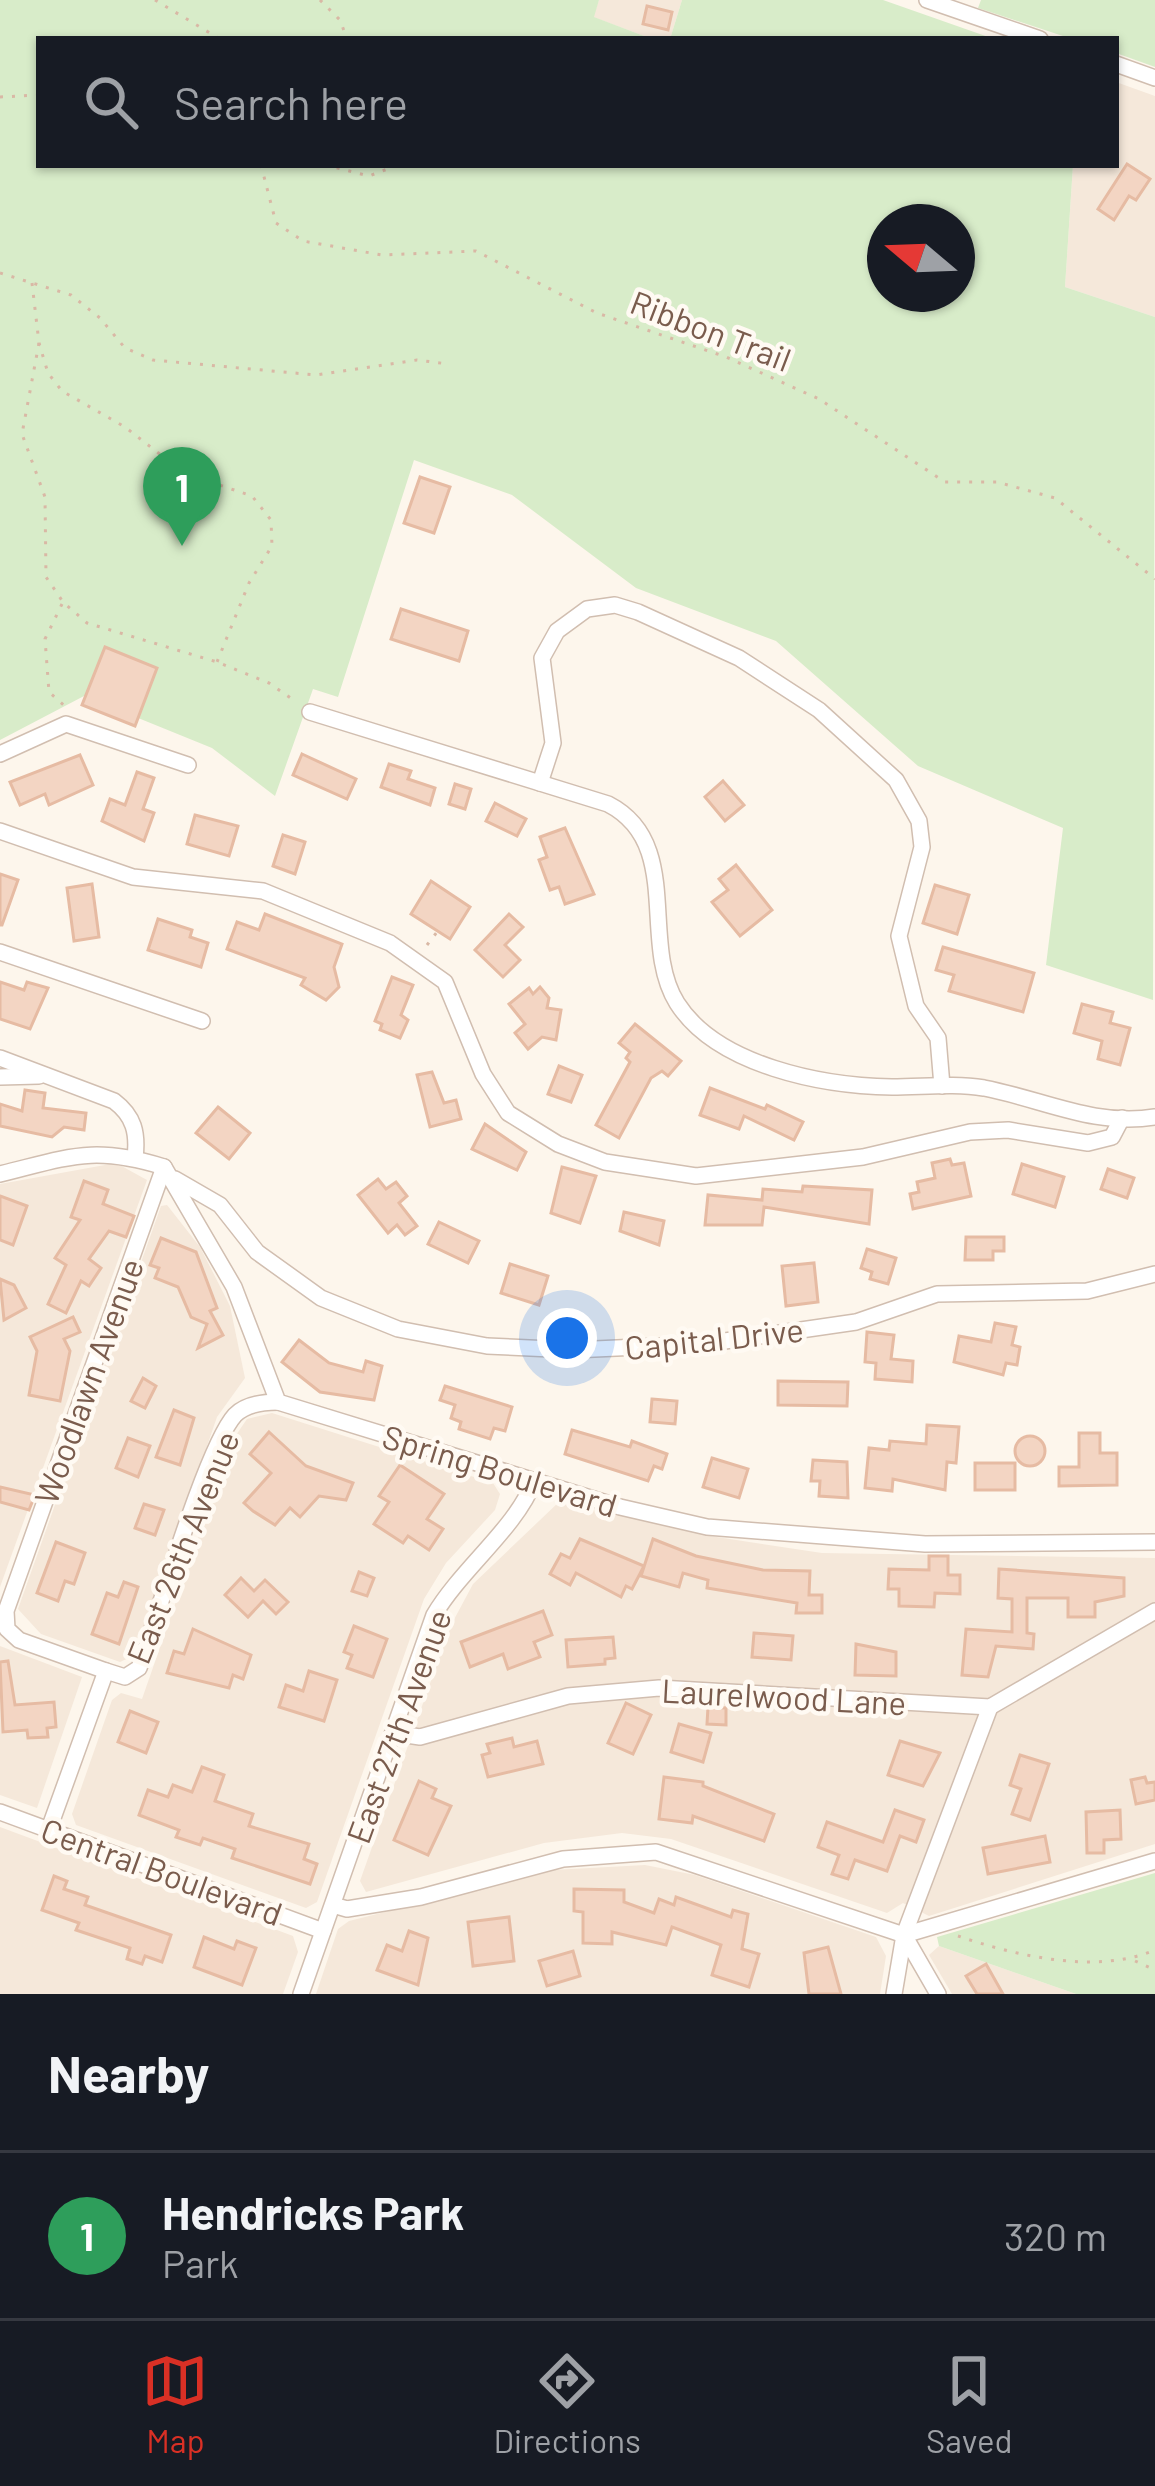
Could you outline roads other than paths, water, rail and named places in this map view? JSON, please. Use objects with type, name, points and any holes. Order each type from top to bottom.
[{"type":"street","points":[[927,0],[1031,36]]},
{"type":"street","points":[[1119,65],[1155,78]]},
{"type":"street","points":[[539,783],[553,743],[542,658],[556,631],[587,609],[615,605],[638,612],[739,658],[819,710],[896,779],[919,821],[922,847],[899,936],[910,991],[938,1038],[942,1086]]},
{"type":"street","points":[[310,712],[608,804],[640,828],[650,856],[666,980],[700,1032],[745,1055],[816,1078],[873,1086],[977,1087],[1094,1117],[1155,1117]]},
{"type":"street","points":[[0,754],[51,728],[74,726],[188,765]]},
{"type":"street","points":[[0,831],[133,878],[263,891],[390,943],[445,982],[483,1074],[508,1113],[544,1137],[605,1162],[696,1176],[863,1157],[970,1132],[1008,1130],[1088,1143],[1112,1137],[1122,1118]]},
{"type":"street","points":[[0,952],[202,1021]]},
{"type":"street","points":[[0,1058],[89,1088],[128,1112],[135,1129],[135,1158]]},
{"type":"street","points":[[0,1077],[50,1076]]},
{"type":"street","points":[[0,1174],[88,1152],[135,1158],[169,1173],[234,1287],[278,1402]]},
{"type":"street","name":"Capital Drive","points":[[169,1173],[220,1205],[257,1252],[321,1298],[398,1329],[487,1346],[573,1350],[704,1344],[856,1322],[937,1294],[1087,1291],[1155,1274]]},
{"type":"street","name":"Woodlawn Avenue","points":[[106,1671],[19,1640],[7,1629],[6,1611],[169,1173]]},
{"type":"street","name":"East 26th Avenue","points":[[50,1829],[106,1671],[125,1677],[140,1668],[215,1453],[236,1414],[259,1402],[278,1402]]},
{"type":"street","name":"Spring Boulevard","points":[[278,1402],[534,1481],[707,1527],[925,1544],[1155,1542]]},
{"type":"street","name":"East 27th Avenue","points":[[301,1994],[434,1615],[452,1584],[526,1501],[534,1481]]},
{"type":"street","points":[[894,1994],[904,1935],[990,1707],[1155,1611]]},
{"type":"street","name":"Laurelwood Lane","points":[[393,1733],[420,1737],[568,1696],[659,1688],[990,1707]]},
{"type":"street","name":"Central Boulevard","points":[[0,1812],[323,1931]]},
{"type":"street","name":"Central Boulevard","points":[[333,1905],[347,1909],[421,1897],[563,1859],[656,1852],[904,1935]]},
{"type":"street","points":[[904,1935],[1155,1862]]},
{"type":"street","points":[[904,1935],[938,1994]]},
{"type":"place","name":"Hendricks Park","points":[[182,546]]}]
